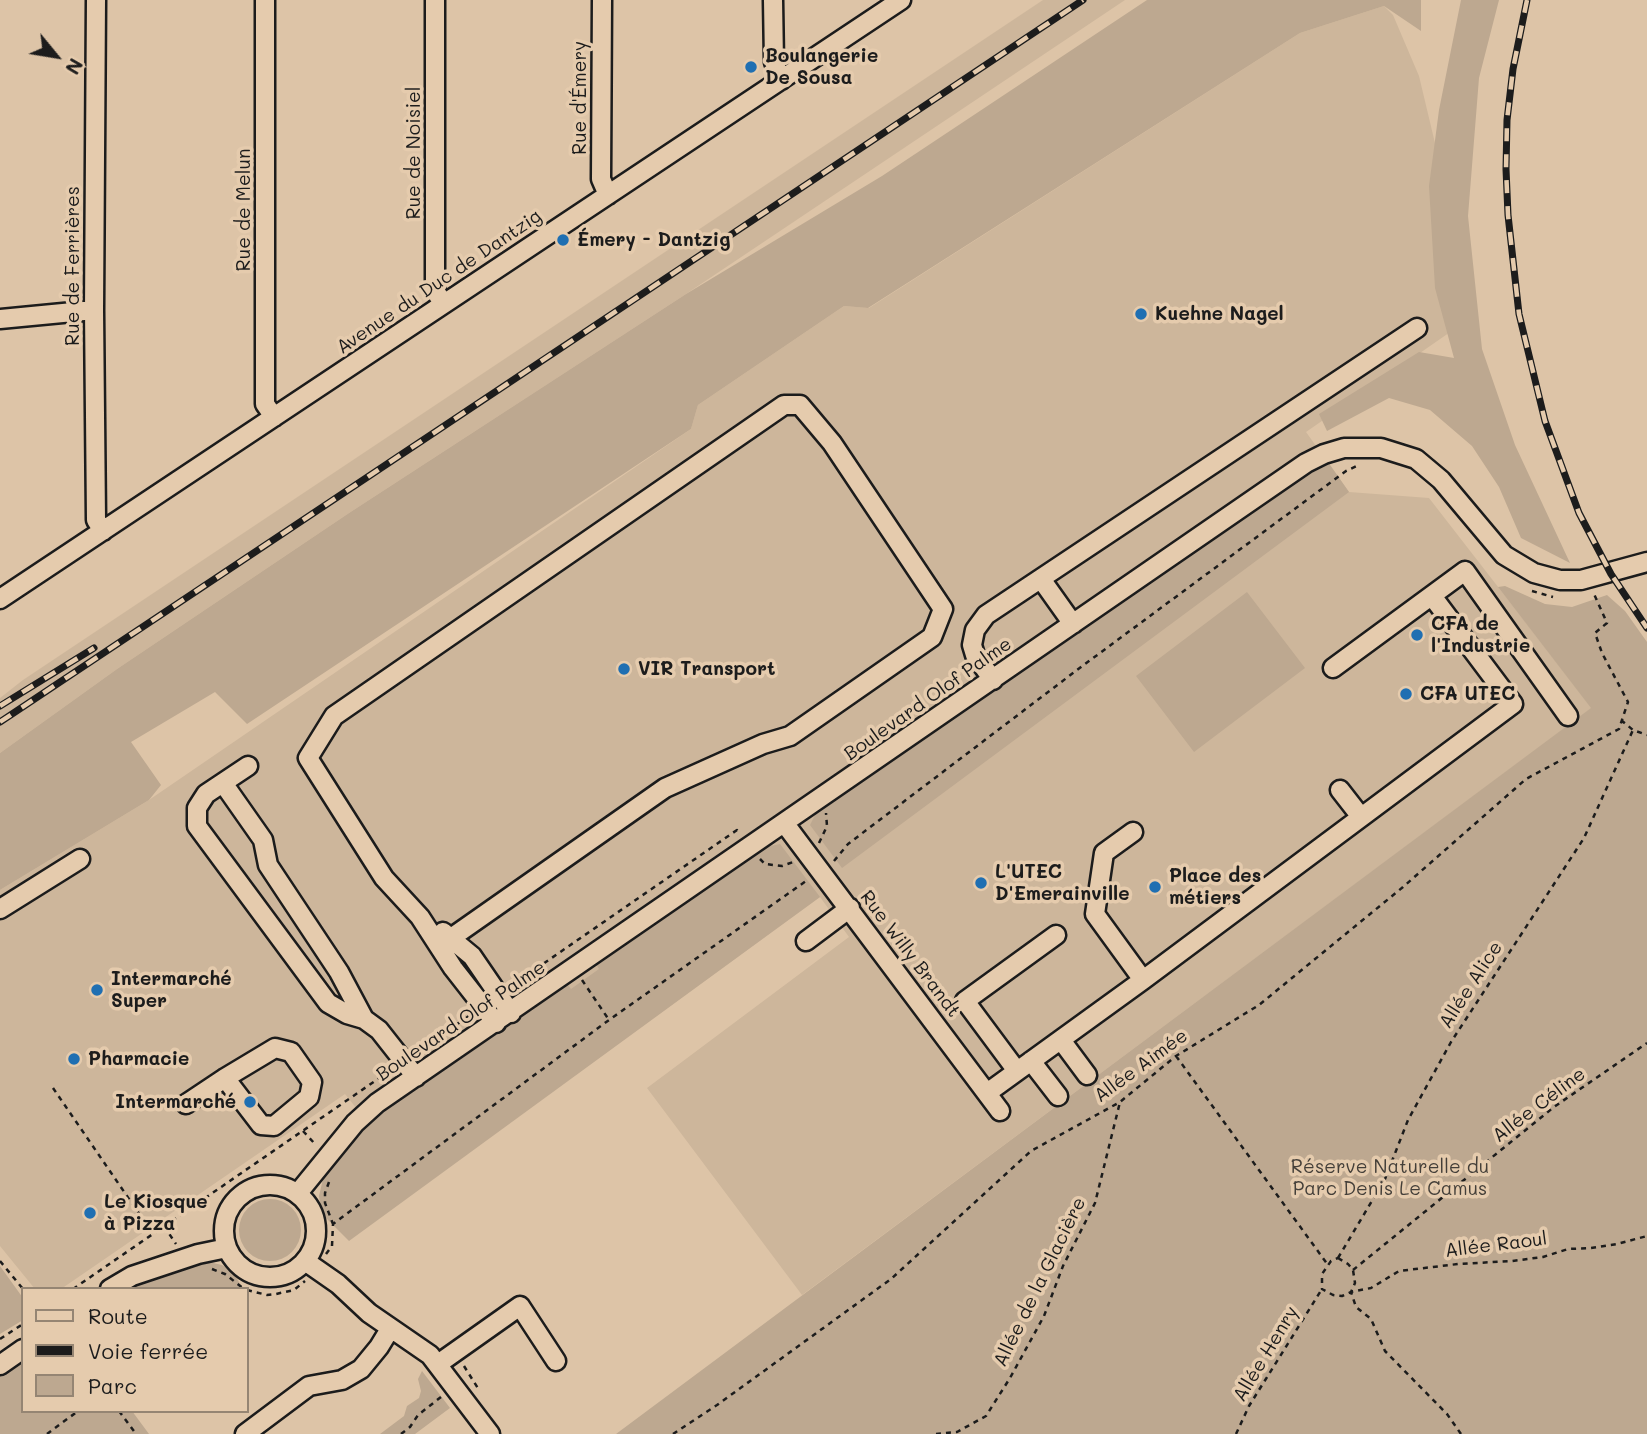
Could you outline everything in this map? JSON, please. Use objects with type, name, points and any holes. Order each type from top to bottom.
[{"type":"street","name":"Rue de Ferrières","points":[[96,0],[96,520],[103,531]]},
{"type":"street","name":"Rue de Melun","points":[[265,0],[265,404],[274,417]]},
{"type":"street","name":"Rue de Noisiel","points":[[435,0],[435,290],[443,304]]},
{"type":"street","name":"Rue d'Émery","points":[[602,0],[601,178],[608,195]]},
{"type":"street","points":[[773,0],[774,62],[781,80]]},
{"type":"street","name":"Avenue du Duc de Dantzig","points":[[0,599],[901,0]]},
{"type":"street","points":[[0,319],[94,310]]},
{"type":"street","points":[[993,680],[975,655],[972,645],[975,630],[986,615],[1417,328]]},
{"type":"street","points":[[451,938],[665,788],[763,744],[790,736],[932,637],[943,609],[832,443],[800,405],[783,405],[334,716],[307,758],[384,878],[420,916],[453,968],[496,1023]]},
{"type":"street","name":"Boulevard Olof Palme","points":[[299,1191],[355,1123],[377,1103],[1306,463],[1345,449],[1381,448],[1416,459],[1441,481],[1504,555],[1548,578],[1572,580],[1611,574],[1647,562]]},
{"type":"street","points":[[1333,668],[1412,604],[1432,596],[1465,571],[1568,716]]},
{"type":"street","points":[[1041,579],[1073,624]]},
{"type":"street","points":[[987,1093],[1513,704],[1432,596]]},
{"type":"street","points":[[248,766],[206,794],[197,808],[197,826],[328,1003],[347,1014],[364,1019],[379,1030],[416,1077]]},
{"type":"street","points":[[223,783],[263,841],[268,865],[339,972],[364,1019]]},
{"type":"street","points":[[1340,790],[1361,817]]},
{"type":"street","name":"Rue Willy Brandt","points":[[785,824],[1000,1111]]},
{"type":"street","points":[[1133,832],[1104,853],[1095,914],[1143,980]]},
{"type":"street","points":[[0,909],[80,859]]},
{"type":"street","points":[[806,941],[850,908]]},
{"type":"street","points":[[420,916],[472,956],[511,1013]]},
{"type":"street","points":[[1056,935],[965,1002],[1024,1066],[1058,1096]]},
{"type":"street","points":[[1060,1040],[1087,1075]]},
{"type":"street","points":[[186,1104],[225,1078],[275,1048],[291,1052],[312,1082],[310,1097],[274,1126],[261,1125],[225,1078]]},
{"type":"street","points":[[263,1185],[299,1191],[315,1218],[312,1265],[278,1276],[262,1276],[247,1271],[224,1248],[228,1213],[233,1203],[246,1192],[263,1185]]},
{"type":"street","points":[[113,1287],[132,1276],[183,1258],[224,1248]]},
{"type":"street","points":[[312,1265],[338,1284],[369,1313],[420,1347],[438,1364],[490,1434]]},
{"type":"street","points":[[438,1364],[520,1306],[555,1361]]},
{"type":"street","points":[[245,1434],[309,1386],[342,1380],[361,1368],[390,1329]]},
{"type":"street","points":[[0,1364],[21,1350]]},
{"type":"path","points":[[832,862],[848,844],[1081,667],[1346,471],[1360,464],[1367,464]]},
{"type":"path","points":[[1594,594],[1607,623],[1595,633],[1602,653],[1628,702],[1621,720],[1633,730],[1647,735]]},
{"type":"path","name":"Allée Aimée","points":[[673,1434],[891,1279],[1031,1151],[1121,1102],[1176,1056],[1259,1005],[1404,887],[1526,779],[1619,729],[1621,720]]},
{"type":"path","name":"Allée Alice","points":[[1338,1258],[1385,1179],[1408,1120],[1451,1042],[1584,838],[1633,730]]},
{"type":"path","points":[[818,800],[827,818],[825,834],[819,843]]},
{"type":"path","points":[[333,1224],[610,1020],[812,877]]},
{"type":"path","points":[[581,978],[610,1020]]},
{"type":"path","name":"Allée Céline","points":[[1353,1270],[1554,1108],[1647,1044]]},
{"type":"path","points":[[1176,1056],[1328,1265]]},
{"type":"path","points":[[53,1088],[153,1234]]},
{"type":"path","name":"Allée de la Glacière","points":[[936,1434],[957,1432],[986,1416],[1044,1317],[1063,1266],[1095,1203],[1121,1102]]},
{"type":"path","points":[[303,1131],[319,1150]]},
{"type":"path","points":[[248,1290],[267,1295],[294,1290],[312,1265],[320,1245],[321,1222],[314,1203],[279,1179],[268,1178],[242,1186],[226,1200],[218,1224],[233,1268],[246,1278],[261,1283],[285,1281],[298,1276],[312,1265],[332,1247],[333,1224],[325,1203],[325,1193],[334,1175]]},
{"type":"path","name":"Allée Raoul","points":[[1351,1292],[1371,1288],[1399,1271],[1543,1257],[1568,1248],[1591,1248],[1647,1236]]},
{"type":"path","points":[[1338,1258],[1353,1270],[1355,1283],[1351,1292],[1342,1296],[1322,1289],[1322,1273],[1338,1258]]},
{"type":"path","points":[[0,1261],[21,1287]]},
{"type":"path","name":"Allée Henry","points":[[1236,1434],[1249,1406],[1322,1289]]},
{"type":"path","points":[[1351,1292],[1356,1307],[1371,1320],[1385,1351],[1447,1414],[1461,1434]]},
{"type":"path","points":[[0,1339],[21,1325]]},
{"type":"path","points":[[401,1434],[418,1415],[444,1395]]},
{"type":"path","points":[[47,1434],[75,1413]]},
{"type":"path","points":[[120,1413],[136,1434]]},
{"type":"shaded area","points":[[1043,0],[1125,0],[686,294],[349,513],[117,669],[0,753],[0,698],[23,680]]},
{"type":"shaded area","points":[[1384,6],[1393,15],[1419,76],[1439,160],[1456,328],[1306,432],[1349,492],[1429,498],[1592,708],[802,1295],[647,1088],[849,937],[820,897],[420,1188],[345,1094],[64,1287],[33,1287],[0,1246],[0,890],[149,800],[691,429],[698,405],[844,306],[869,308],[1300,33]]},
{"type":"green space","points":[[1147,0],[1421,0],[1421,31],[1384,6],[1300,33],[868,308],[844,306],[698,405],[691,429],[247,724],[215,692],[131,742],[161,785],[149,800],[0,890],[0,753],[117,669],[349,513],[686,294],[882,176]]},
{"type":"green space","points":[[1461,0],[1499,0],[1479,78],[1468,216],[1482,349],[1515,445],[1570,563],[1521,538],[1499,487],[1472,446],[1430,410],[1389,398],[1327,431],[1319,414],[1419,352],[1454,358],[1435,288],[1429,186],[1439,110]]},
{"type":"green space","points":[[1328,462],[1349,492],[842,868],[810,825],[816,813],[1311,471]]},
{"type":"green space","name":"Réserve Naturelle du Parc Denis Le Camus","points":[[1505,586],[1545,604],[1572,607],[1607,595],[1625,611],[1647,642],[1647,1434],[616,1434],[1591,708],[1498,587]]},
{"type":"green space","points":[[1247,592],[1305,668],[1194,752],[1136,676]]},
{"type":"green space","points":[[780,844],[820,897],[349,1241],[321,1213],[319,1196],[323,1179],[357,1135],[377,1116],[567,984],[571,989],[599,969],[596,964],[766,847]]},
{"type":"green space","points":[[264,1199],[276,1199],[292,1208],[299,1218],[299,1242],[292,1252],[276,1261],[264,1261],[253,1256],[244,1247],[239,1236],[239,1224],[244,1213],[253,1204]]},
{"type":"green space","points":[[197,1263],[222,1265],[233,1272],[242,1287],[131,1287],[147,1280]]},
{"type":"green space","points":[[0,1266],[21,1295],[21,1321],[0,1334]]},
{"type":"green space","points":[[21,1360],[21,1413],[133,1413],[149,1434],[0,1434],[0,1375]]},
{"type":"green space","points":[[422,1371],[450,1408],[415,1434],[380,1434],[404,1416],[407,1406],[419,1398],[421,1391],[418,1379]]},
{"type":"railway","points":[[0,722],[1083,0]]},
{"type":"railway","points":[[1527,0],[1513,69],[1507,120],[1508,215],[1519,314],[1545,421],[1579,513],[1611,574],[1647,628]]},
{"type":"railway","points":[[0,706],[94,648]]},
{"type":"place","name":"Boulangerie De Sousa","points":[[751,67]]},
{"type":"place","name":"Émery - Dantzig","points":[[563,240]]},
{"type":"place","name":"Kuehne Nagel","points":[[1141,314]]},
{"type":"place","name":"CFA de l'Industrie","points":[[1417,635]]},
{"type":"place","name":"VIR Transport","points":[[624,669]]},
{"type":"place","name":"CFA UTEC","points":[[1406,694]]},
{"type":"place","name":"L'UTEC D'Emerainville","points":[[981,883]]},
{"type":"place","name":"Place des métiers","points":[[1155,887]]},
{"type":"place","name":"Intermarché Super","points":[[97,990]]},
{"type":"place","name":"Pharmacie","points":[[74,1059]]},
{"type":"place","name":"Intermarché","points":[[250,1102]]},
{"type":"place","name":"Le Kiosque à Pizza","points":[[90,1213]]}]
